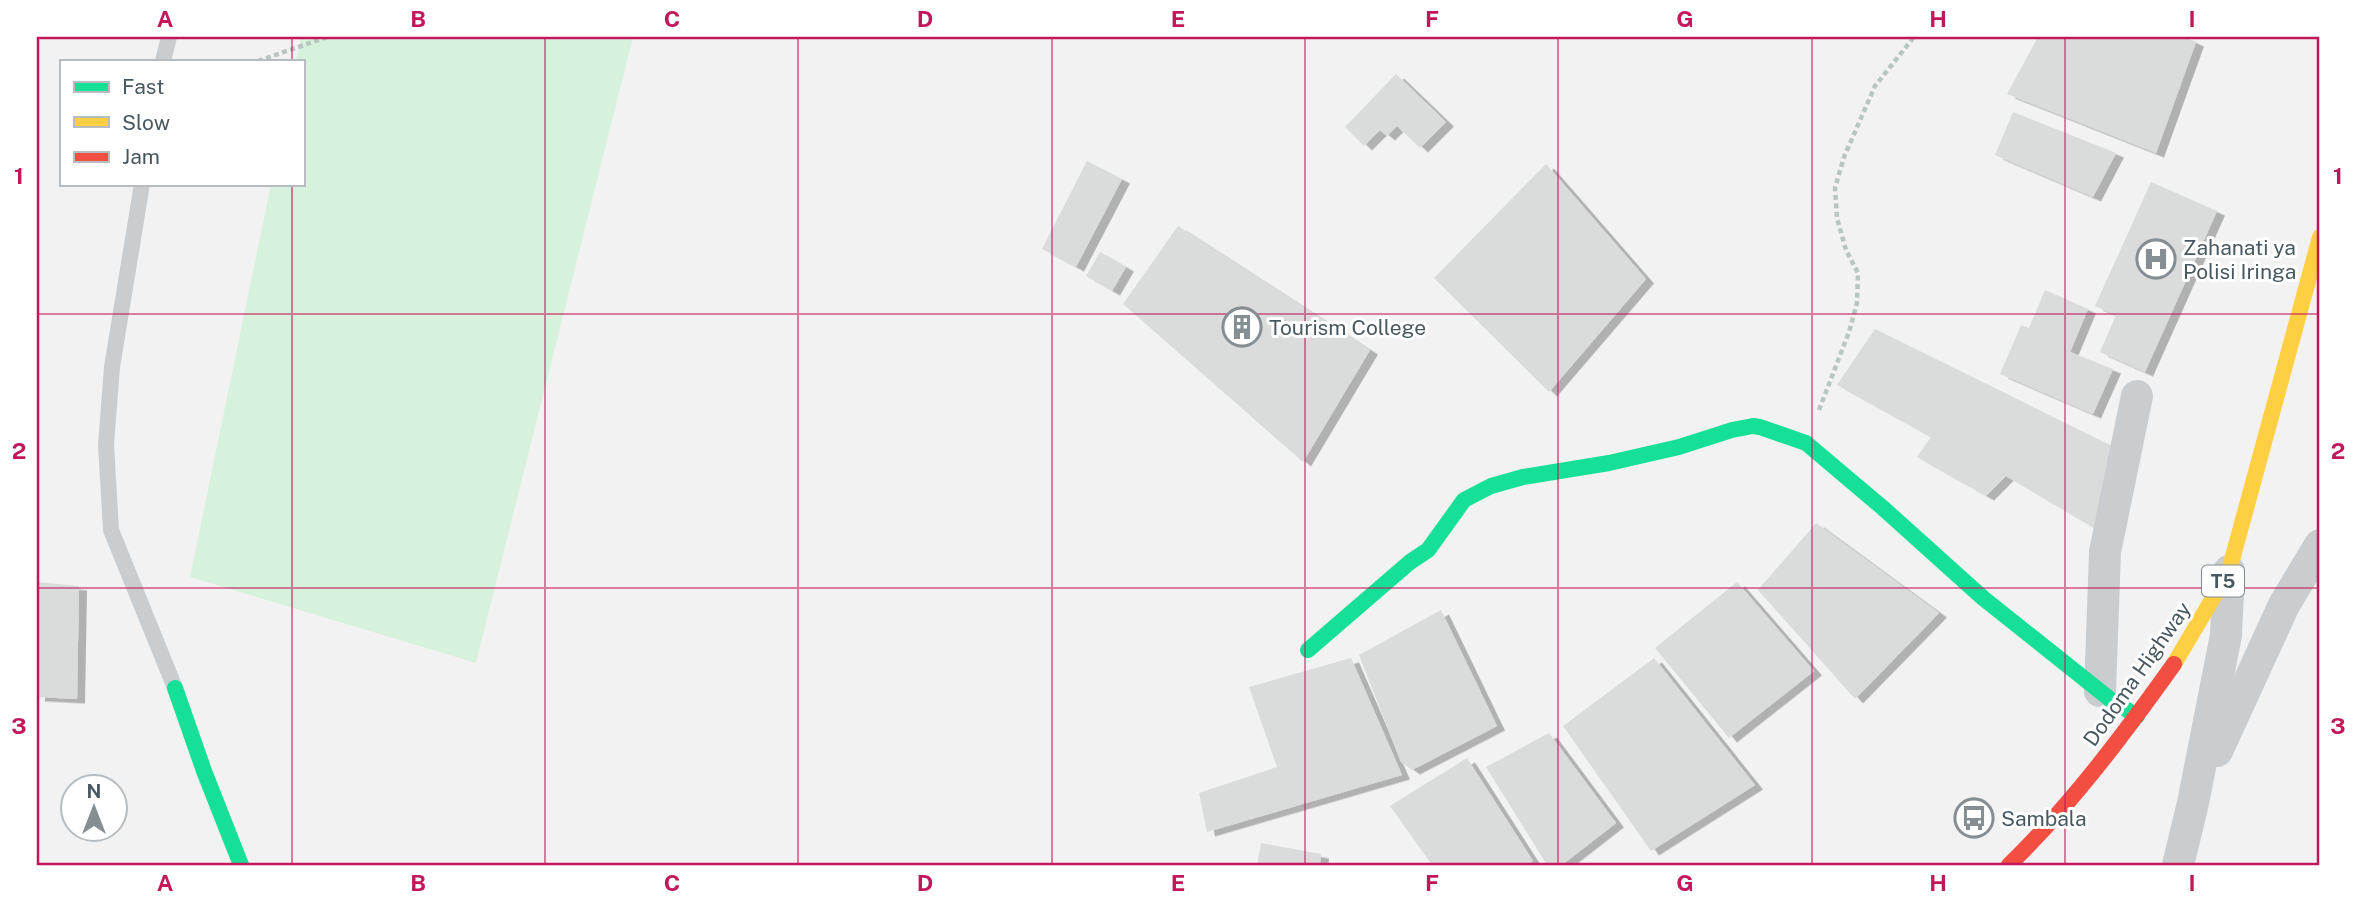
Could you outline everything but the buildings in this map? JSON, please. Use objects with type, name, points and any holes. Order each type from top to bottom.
[{"type":"main road","name":"Dodoma Highway","points":[[2009,865],[2043,832],[2137,716],[2185,649],[2229,571],[2320,237]]},
{"type":"main road","points":[[1308,650],[1427,550],[1464,500],[1491,486],[1523,477],[1609,463],[1679,447],[1752,426],[1806,443],[1983,598],[2100,691],[2137,716]]},
{"type":"main road","points":[[175,688],[241,865]]},
{"type":"street","points":[[2100,691],[2105,552],[2137,396]]},
{"type":"street","points":[[2193,803],[2284,605],[2320,545]]},
{"type":"street","points":[[2178,865],[2226,635],[2229,571]]},
{"type":"lane","points":[[163,60],[169,37]]},
{"type":"lane","points":[[142,186],[112,367],[106,444],[110,518],[111,530],[175,688]]},
{"type":"path","points":[[261,60],[327,37]]},
{"type":"path","points":[[1806,443],[1849,332],[1857,303],[1858,273],[1846,250],[1837,218],[1835,188],[1849,144],[1875,86],[1914,37]]},
{"type":"green space","points":[[301,37],[633,37],[476,663],[190,577],[271,186],[304,186],[304,60],[296,60]]},
{"type":"traffic: fast","points":[[1308,650],[1410,562],[1428,550],[1464,500],[1491,486],[1523,477],[1609,463],[1679,447],[1753,426],[1806,443],[1983,598],[2111,700],[2137,716]]},
{"type":"traffic: fast","points":[[175,688],[241,865]]},
{"type":"traffic: slow","points":[[2174,664],[2229,571],[2320,237]]},
{"type":"traffic: jam","points":[[2009,865],[2054,818],[2096,768],[2174,664]]},
{"type":"place","name":"Zahanati ya Polisi Iringa","points":[[2156,259]]},
{"type":"place","name":"Tourism College","points":[[1242,327]]},
{"type":"place","name":"Sambala","points":[[1974,818]]}]
